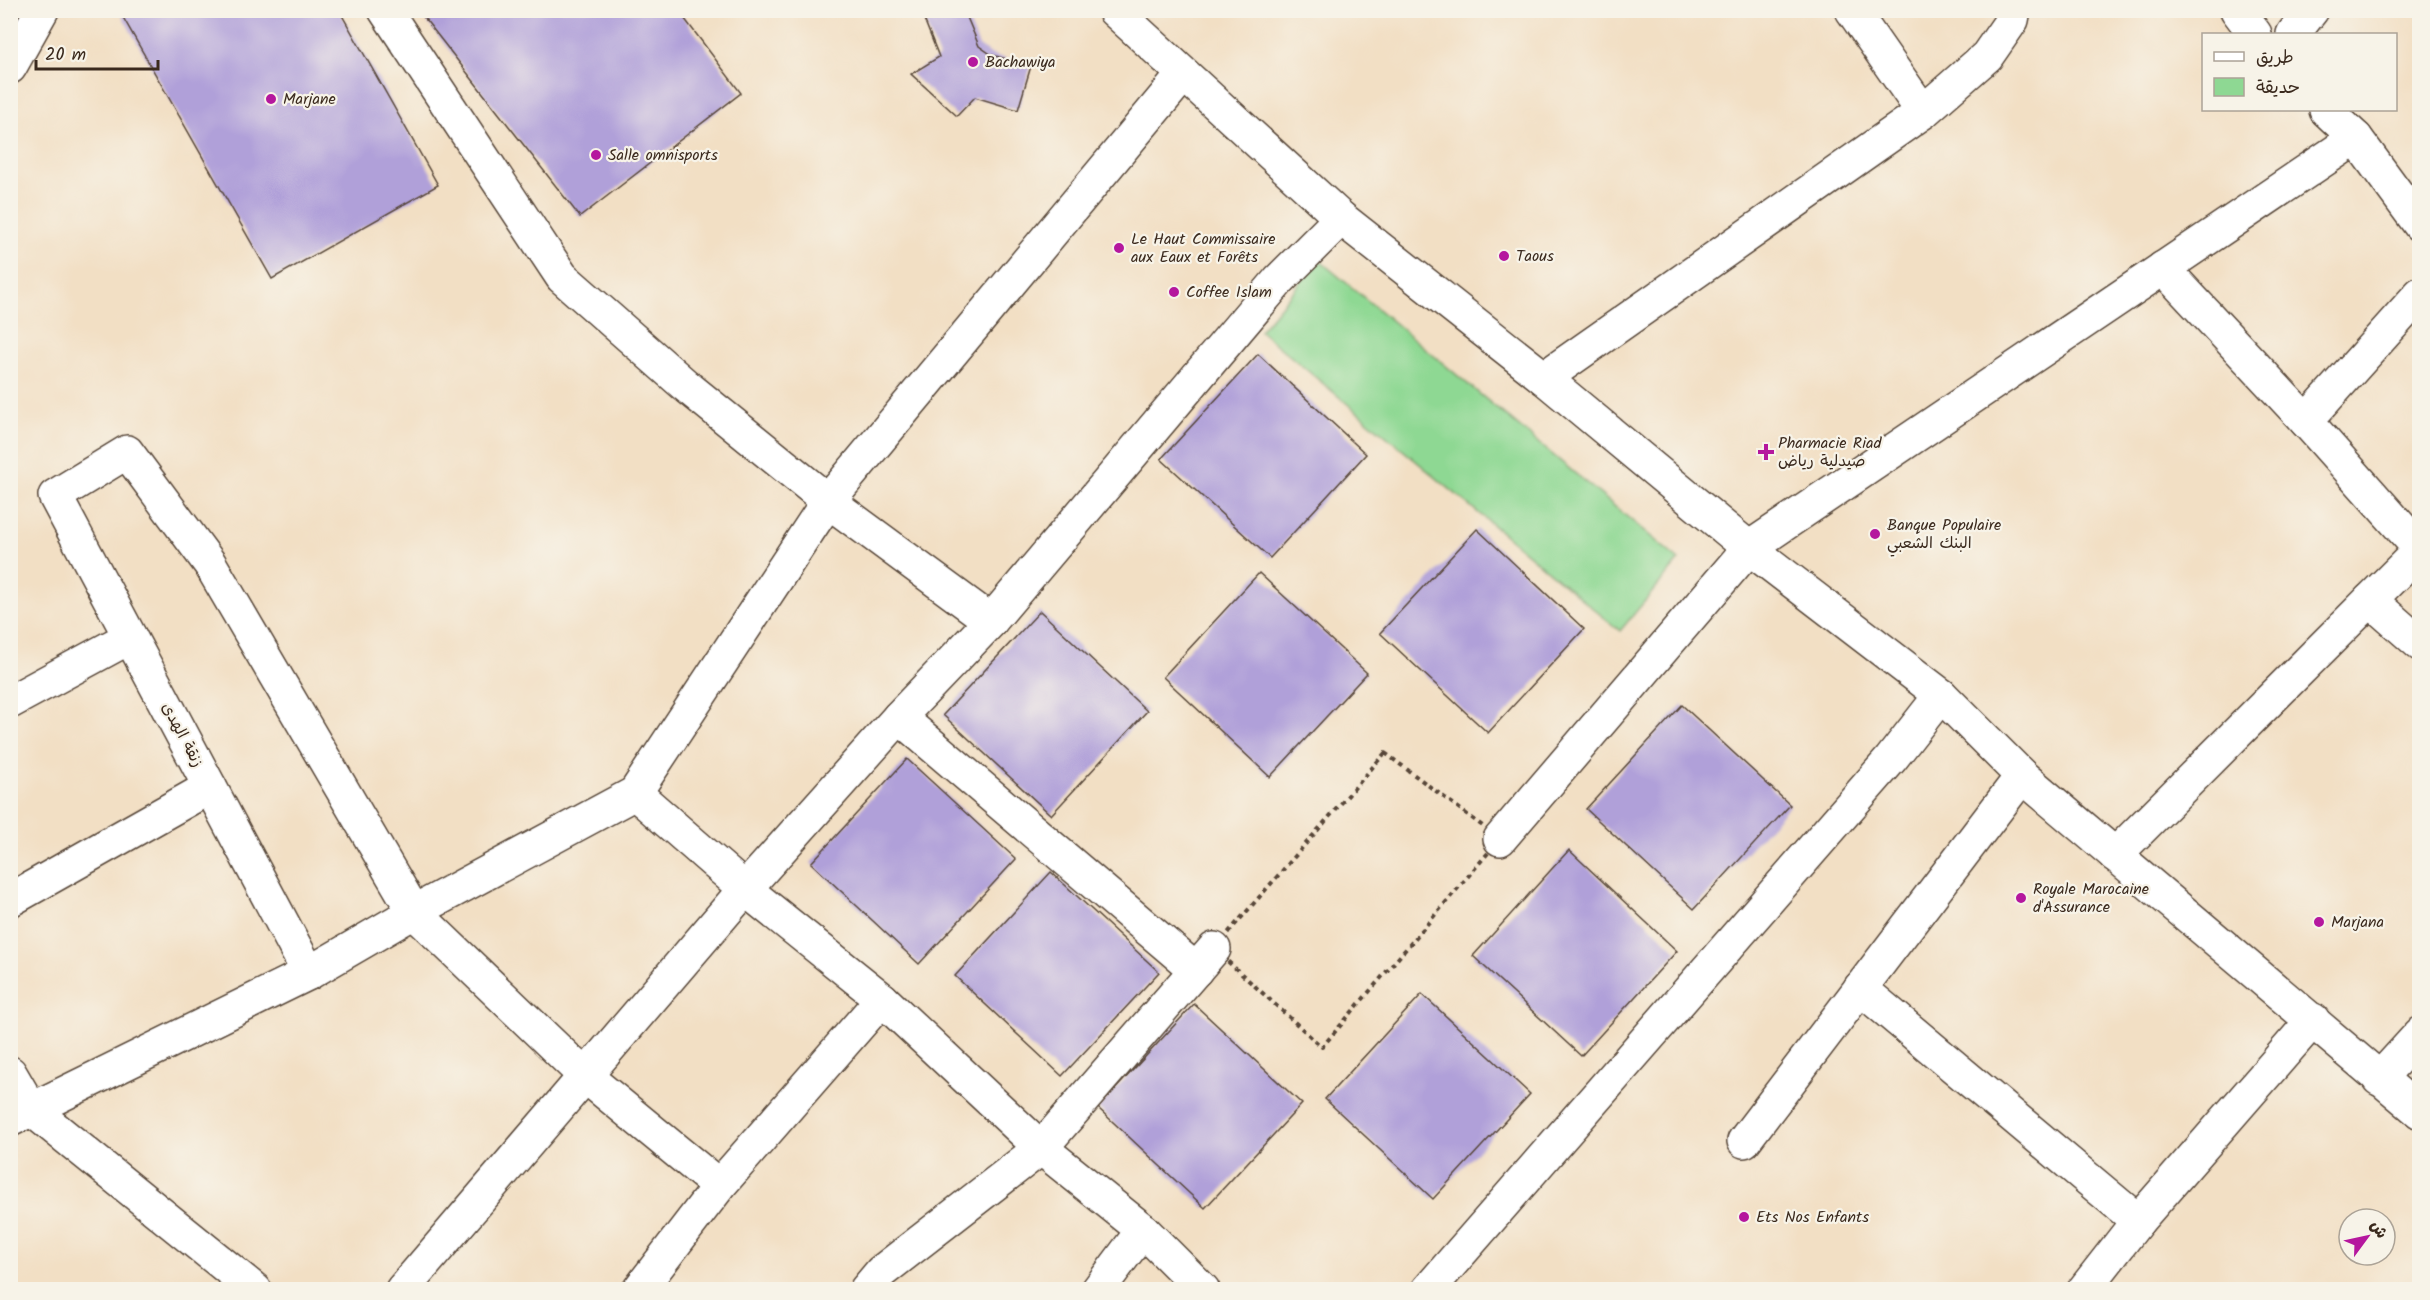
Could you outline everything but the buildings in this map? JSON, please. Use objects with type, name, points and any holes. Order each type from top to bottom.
[{"type":"street","points":[[10,68],[42,10]]},
{"type":"street","points":[[385,10],[562,277],[685,385],[828,501],[991,621]]},
{"type":"street","points":[[1114,10],[1341,218],[1544,378],[1749,548],[1941,695],[2022,776],[2420,1112]]},
{"type":"street","points":[[1852,10],[1923,112]]},
{"type":"street","points":[[1544,378],[1923,112],[1987,56],[2012,20],[2014,10]]},
{"type":"street","points":[[2237,10],[2254,33]]},
{"type":"street","points":[[2294,33],[2312,10]]},
{"type":"street","points":[[21,1114],[309,973],[414,912],[635,793],[828,501],[1183,75]]},
{"type":"street","points":[[2327,111],[2356,138],[2420,225]]},
{"type":"street","points":[[1500,839],[1749,548],[2356,138]]},
{"type":"street","points":[[402,1290],[745,889],[899,717],[991,621],[1279,279],[1341,218]]},
{"type":"street","points":[[2115,855],[2420,549],[2163,268]]},
{"type":"street","points":[[2306,422],[2420,294]]},
{"type":"street","name":"زنقة الهدى","points":[[309,973],[55,496],[127,452],[210,564],[414,912]]},
{"type":"street","points":[[2370,600],[2420,644]]},
{"type":"street","points":[[10,702],[130,637]]},
{"type":"street","points":[[1428,1290],[1891,759],[1941,695]]},
{"type":"street","points":[[883,1284],[1041,1148],[1205,960],[899,717]]},
{"type":"street","points":[[1744,1141],[2022,776]]},
{"type":"street","points":[[10,900],[210,787]]},
{"type":"street","points":[[635,793],[745,889],[882,999],[1041,1148],[1143,1230],[1203,1290]]},
{"type":"street","points":[[414,912],[584,1075],[719,1186]]},
{"type":"street","points":[[1860,988],[2138,1221]]},
{"type":"street","points":[[639,1290],[719,1186],[882,999]]},
{"type":"street","points":[[2084,1290],[2138,1221],[2313,1020]]},
{"type":"street","points":[[2379,1079],[2420,1034]]},
{"type":"street","points":[[10,1073],[21,1114],[255,1290]]},
{"type":"street","points":[[1098,1290],[1143,1230]]},
{"type":"path","points":[[1385,753],[1500,839],[1322,1047],[1205,960],[1385,753]]},
{"type":"green space","points":[[1319,260],[1679,560],[1620,631],[1260,331]]},
{"type":"place","name":"Bachawiya","points":[[973,62]]},
{"type":"place","name":"Marjane","points":[[271,99]]},
{"type":"place","name":"Salle omnisports","points":[[596,155]]},
{"type":"place","name":"Le Haut Commissaire aux Eaux et Forêts","points":[[1119,248]]},
{"type":"place","name":"Taous","points":[[1504,256]]},
{"type":"place","name":"Coffee Islam","points":[[1174,292]]},
{"type":"place","name":"Pharmacie Riad صيدلية رياض","points":[[1766,452]]},
{"type":"place","name":"Banque Populaire البنك الشعبي","points":[[1875,534]]},
{"type":"place","name":"Royale Marocaine d'Assurance","points":[[2021,898]]},
{"type":"place","name":"Marjana","points":[[2319,922]]},
{"type":"place","name":"Ets Nos Enfants","points":[[1744,1217]]}]
